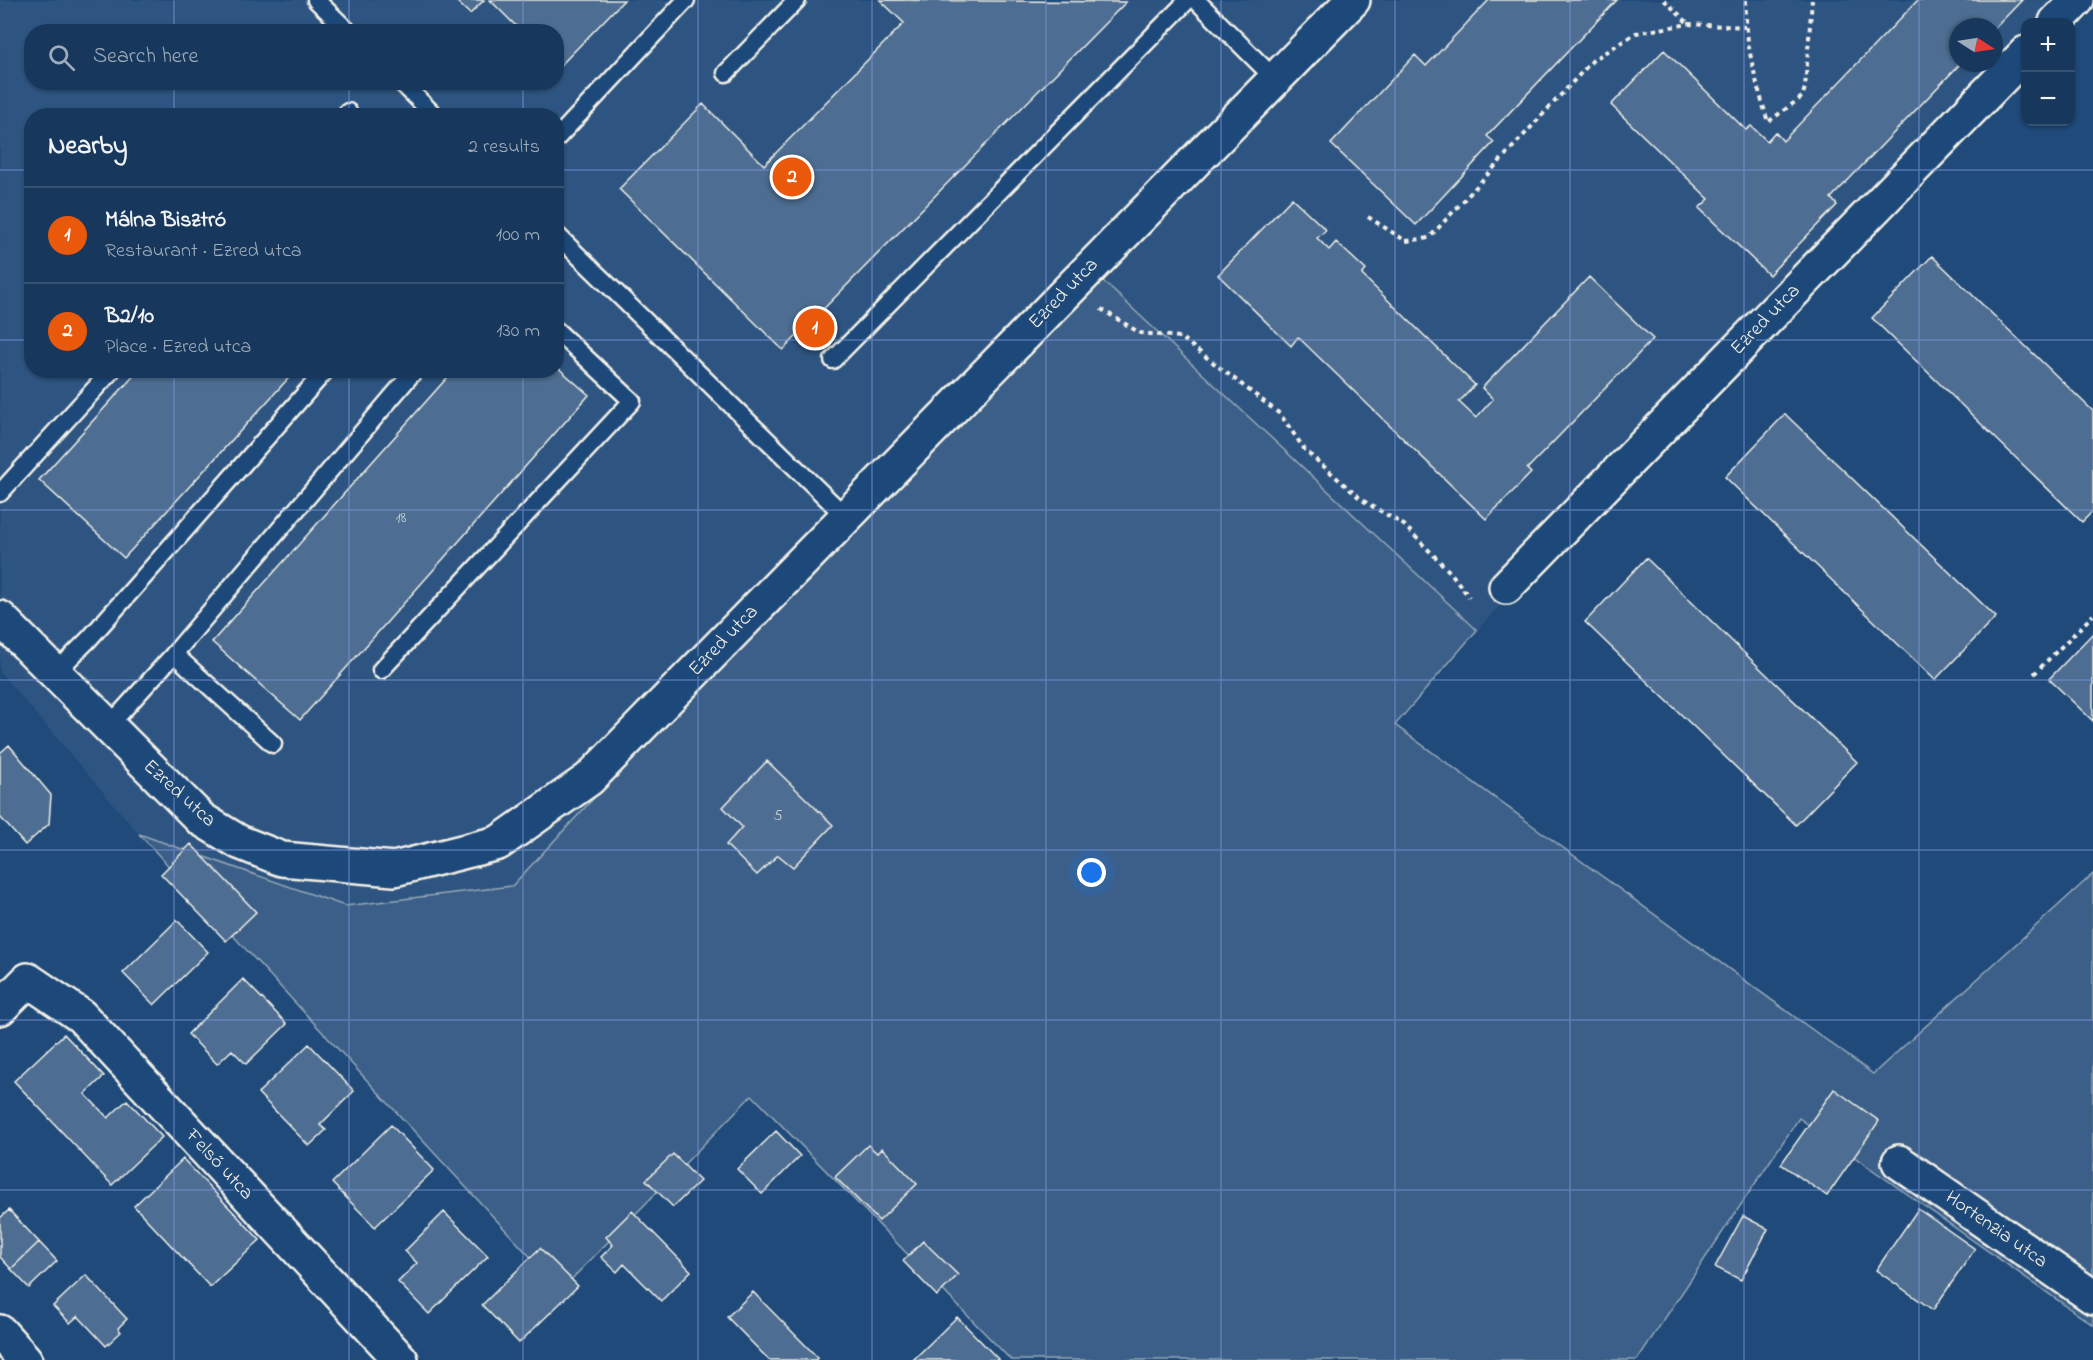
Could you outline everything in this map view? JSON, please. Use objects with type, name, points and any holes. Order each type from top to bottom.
[{"type":"street","name":"Ezred utca","points":[[0,618],[201,819],[239,842],[282,859],[394,869],[498,843],[589,778],[1353,0]]},
{"type":"street","points":[[2060,18],[2078,0]]},
{"type":"street","name":"Ezred utca","points":[[1506,586],[2021,57]]},
{"type":"street","name":"Felső utca","points":[[0,1008],[28,980],[81,1016],[401,1360]]},
{"type":"street","name":"Hortenzia utca","points":[[1899,1162],[2093,1297]]},
{"type":"street","points":[[0,1332],[25,1360]]},
{"type":"lane","points":[[316,0],[340,24]]},
{"type":"lane","points":[[564,130],[686,0]]},
{"type":"lane","points":[[726,73],[797,0]]},
{"type":"lane","points":[[833,360],[1188,0]]},
{"type":"lane","points":[[1196,0],[1275,79]]},
{"type":"lane","points":[[409,90],[427,108]]},
{"type":"lane","points":[[564,242],[846,517]]},
{"type":"lane","points":[[381,670],[632,401],[564,337]]},
{"type":"lane","points":[[0,493],[105,378]]},
{"type":"lane","points":[[54,674],[89,639],[320,378]]},
{"type":"lane","points":[[108,727],[174,654],[409,378]]},
{"type":"lane","points":[[174,654],[273,744]]},
{"type":"path","points":[[1664,0],[1689,24]]},
{"type":"path","points":[[1746,0],[1745,27],[1748,54],[1768,122],[1802,97],[1805,88],[1812,0]]},
{"type":"path","points":[[1368,217],[1406,242],[1429,238],[1593,60],[1636,33],[1689,24],[1745,27]]},
{"type":"path","points":[[1072,286],[1095,305],[1140,333],[1180,337],[1280,414],[1305,450],[1362,500],[1404,525],[1451,573],[1479,610],[1506,586]]},
{"type":"path","points":[[2034,674],[2093,615]]},
{"type":"shaded area","points":[[0,0],[2062,0],[2045,18],[2021,18],[2021,44],[2003,64],[2003,18],[1949,18],[1949,72],[1995,72],[1477,630],[1088,267],[512,886],[345,906],[139,834],[0,672]]},
{"type":"shaded area","points":[[1088,267],[1477,630],[1395,725],[1873,1074],[2093,874],[2093,1325],[1799,1118],[1637,1360],[1011,1360],[752,1095],[561,1290],[139,834],[345,906],[512,886]]},
{"type":"building","points":[[455,0],[484,0],[470,14]]},
{"type":"building","points":[[490,0],[624,0],[564,62],[564,24],[514,24]]},
{"type":"building","points":[[880,0],[1126,2],[783,350],[619,189],[703,104],[764,165],[904,23]]},
{"type":"building","points":[[1489,0],[1617,0],[1487,136],[1494,142],[1416,225],[1331,144],[1415,55],[1426,66]]},
{"type":"building","points":[[1918,0],[2022,0],[2003,20],[1949,18],[1949,72],[1952,72],[1831,198],[1837,205],[1769,275],[1699,208],[1709,199],[1611,105],[1664,50],[1746,130],[1751,126],[1767,141],[1775,132],[1783,141]]},
{"type":"building","points":[[1292,198],[1326,230],[1317,238],[1329,250],[1336,242],[1366,270],[1362,275],[1475,385],[1459,402],[1476,418],[1493,399],[1482,388],[1589,277],[1653,339],[1527,469],[1531,473],[1486,519],[1298,337],[1291,346],[1218,275]]},
{"type":"building","points":[[1932,256],[2093,411],[2093,511],[2082,522],[1872,318]]},
{"type":"building","points":[[564,373],[589,395],[300,720],[212,642],[447,378],[564,378]]},
{"type":"building","points":[[132,378],[289,378],[124,558],[39,480]]},
{"type":"building","points":[[1785,414],[1996,617],[1935,680],[1725,477]]},
{"type":"building","points":[[1646,558],[1857,762],[1796,825],[1585,622]]},
{"type":"building","points":[[2093,633],[2093,721],[2049,679]]},
{"type":"building","points":[[9,745],[51,795],[49,824],[25,845],[0,817],[0,753]]},
{"type":"building","points":[[767,761],[833,825],[793,867],[778,855],[757,875],[726,845],[742,827],[723,807]]},
{"type":"building","points":[[191,844],[256,912],[226,941],[161,874]]},
{"type":"building","points":[[177,920],[208,952],[154,1005],[123,973]]},
{"type":"building","points":[[243,979],[287,1024],[246,1064],[232,1050],[217,1064],[188,1034]]},
{"type":"building","points":[[64,1034],[104,1076],[85,1094],[108,1118],[127,1100],[162,1137],[112,1185],[14,1081]]},
{"type":"building","points":[[309,1044],[354,1091],[320,1125],[326,1130],[309,1146],[258,1093]]},
{"type":"building","points":[[1834,1089],[1879,1121],[1827,1196],[1781,1164]]},
{"type":"building","points":[[391,1125],[434,1170],[375,1227],[332,1183]]},
{"type":"building","points":[[776,1131],[800,1156],[762,1194],[737,1169]]},
{"type":"building","points":[[868,1145],[877,1153],[882,1148],[917,1184],[879,1221],[835,1177]]},
{"type":"building","points":[[673,1154],[700,1181],[673,1207],[646,1180]]},
{"type":"building","points":[[183,1159],[260,1240],[210,1287],[134,1206]]},
{"type":"building","points":[[1918,1209],[1975,1249],[1933,1310],[1876,1270]]},
{"type":"building","points":[[9,1210],[39,1242],[11,1269],[0,1257],[0,1218]]},
{"type":"building","points":[[632,1211],[691,1271],[661,1301],[624,1264],[617,1272],[601,1257],[613,1245],[606,1237]]},
{"type":"building","points":[[444,1212],[488,1256],[429,1314],[398,1282],[417,1263],[405,1251]]},
{"type":"building","points":[[1743,1216],[1768,1229],[1741,1280],[1715,1267]]},
{"type":"building","points":[[923,1241],[958,1275],[937,1296],[903,1261]]},
{"type":"building","points":[[39,1242],[57,1261],[29,1288],[11,1269]]},
{"type":"building","points":[[540,1248],[578,1286],[519,1343],[482,1305]]},
{"type":"building","points":[[86,1275],[127,1319],[118,1328],[121,1332],[106,1346],[78,1316],[70,1323],[53,1306]]},
{"type":"building","points":[[753,1292],[818,1358],[816,1360],[769,1360],[727,1317]]},
{"type":"building","points":[[957,1317],[999,1360],[913,1360]]},
{"type":"place","name":"B2/10","points":[[792,177]]},
{"type":"place","name":"Málna Bisztró","points":[[815,328]]}]
